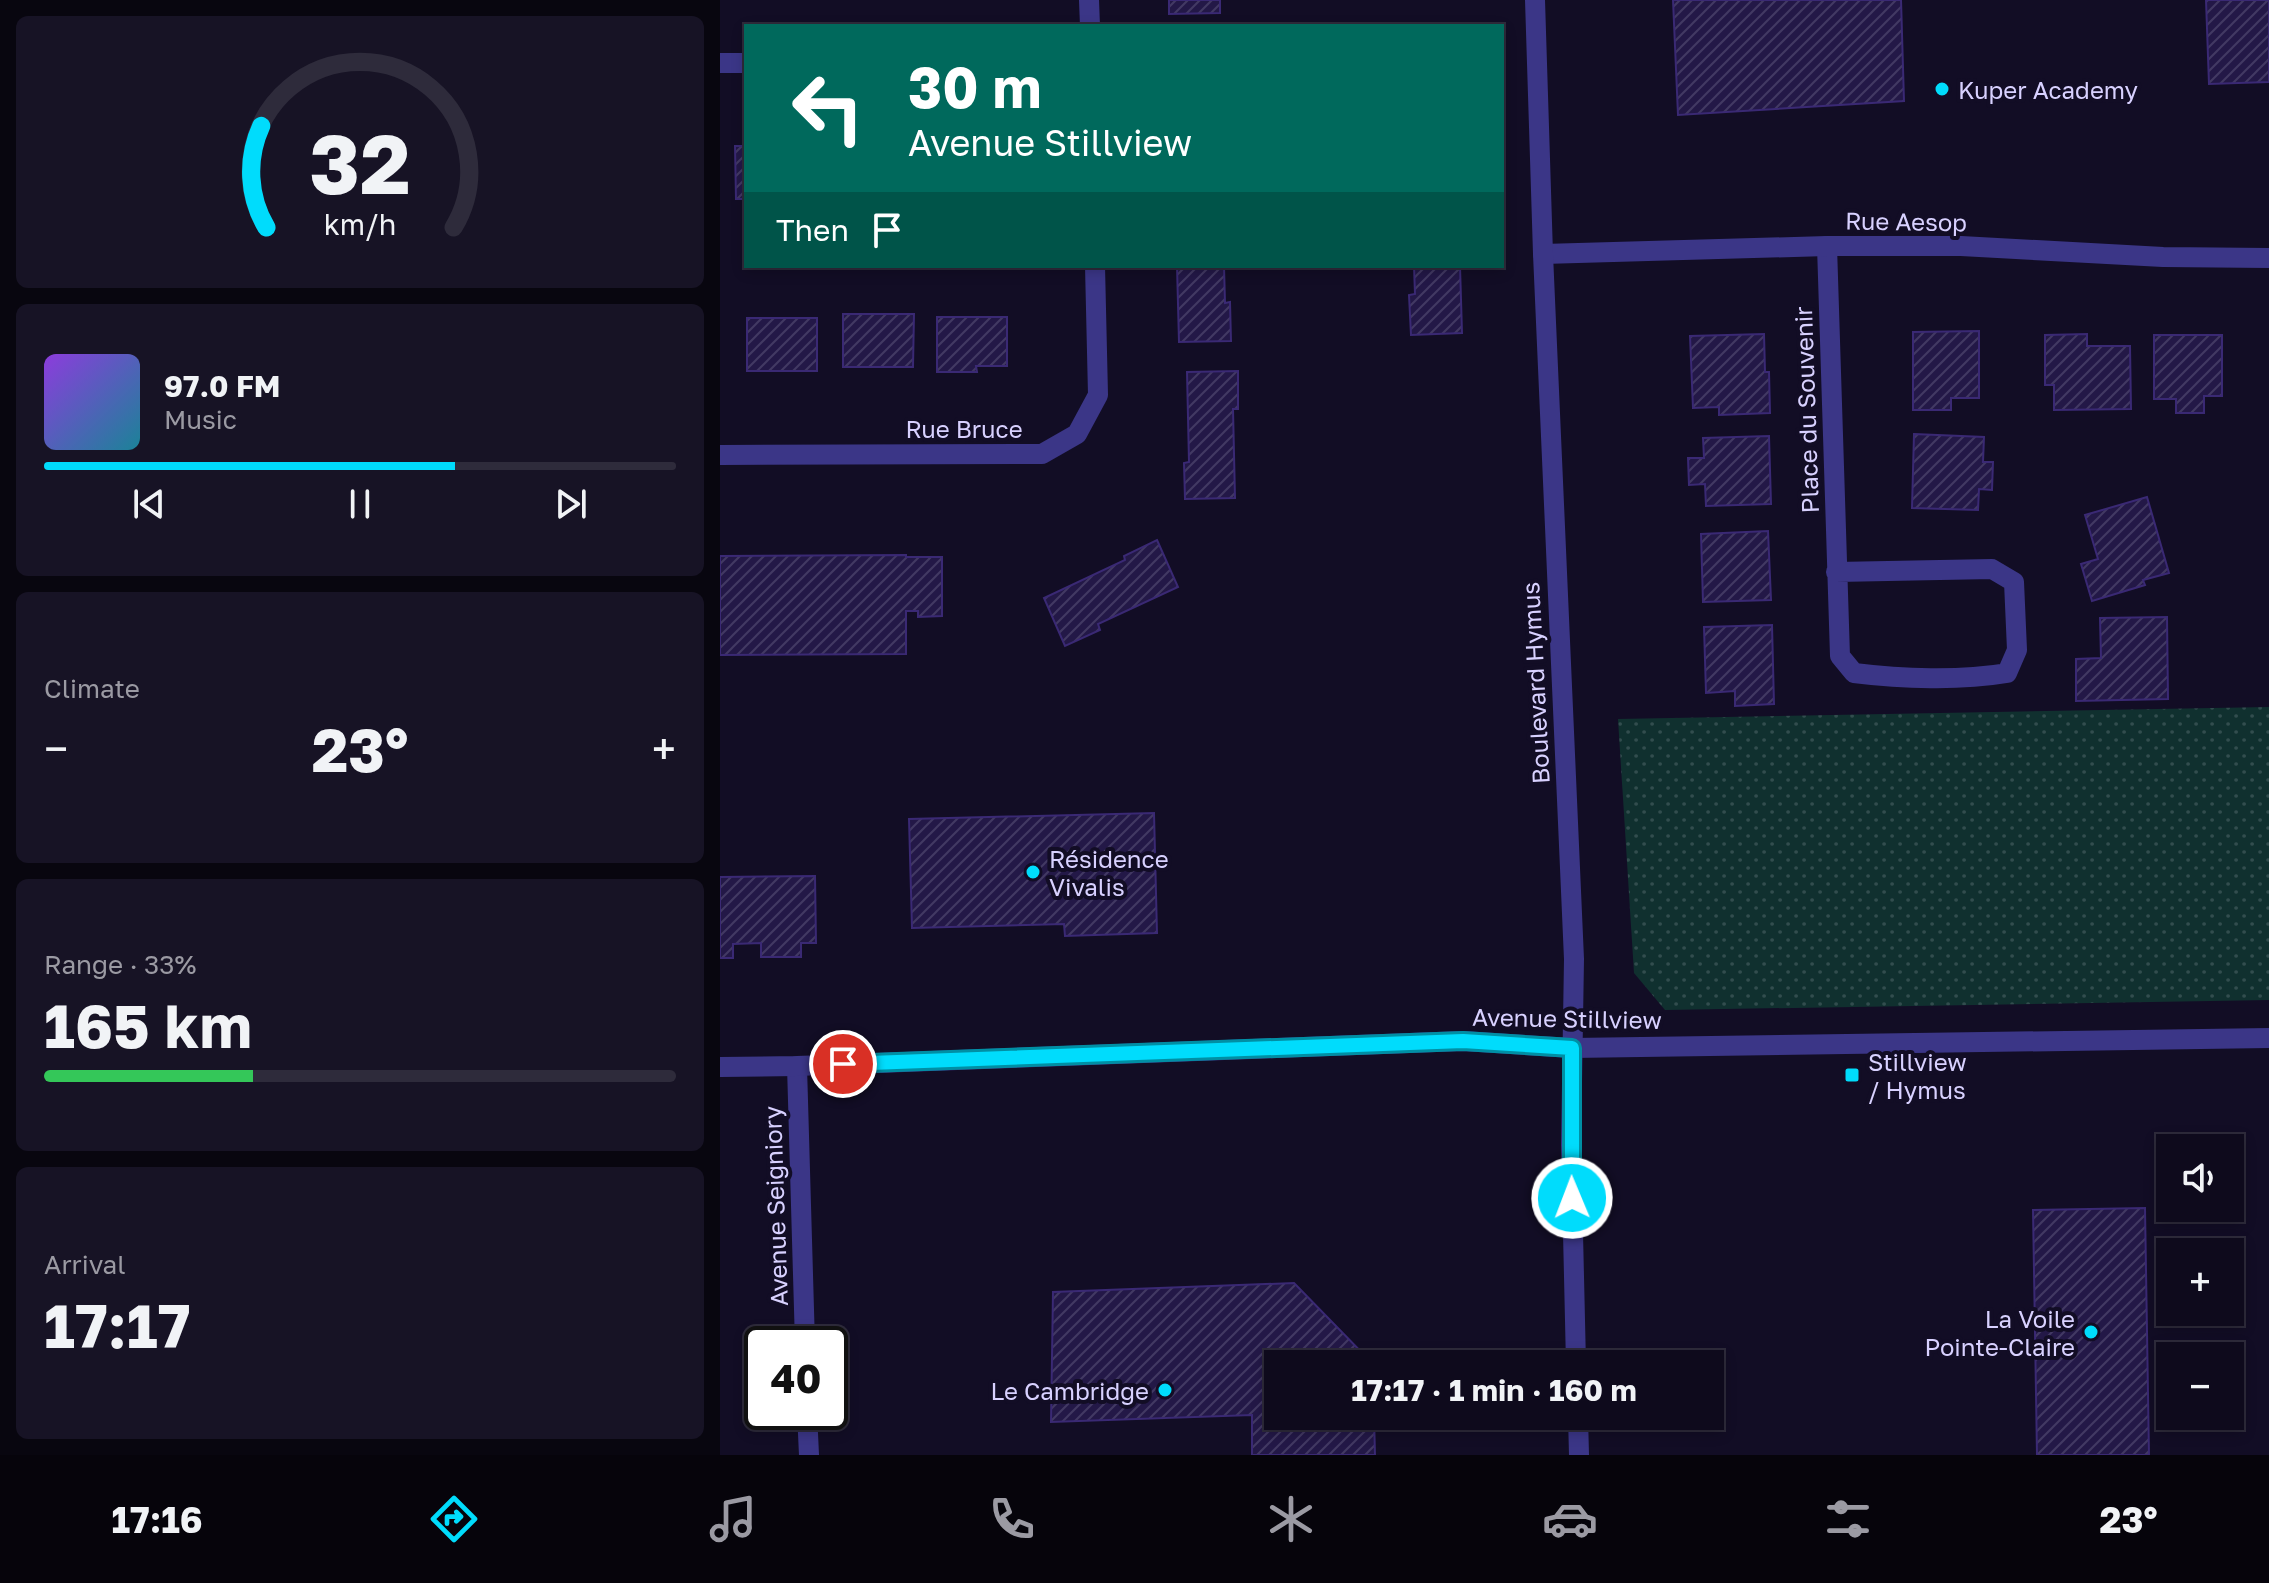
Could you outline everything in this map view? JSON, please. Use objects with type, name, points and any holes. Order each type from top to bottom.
[{"type":"street","points":[[1089,0],[1090,24]]},
{"type":"street","name":"Boulevard Hymus","points":[[1535,0],[1543,254],[1572,898],[1571,1145],[1576,1350]]},
{"type":"street","points":[[720,63],[744,63]]},
{"type":"street","name":"Rue Aesop","points":[[1543,254],[1827,246],[1961,246],[2163,257],[2269,258]]},
{"type":"street","name":"Place du Souvenir","points":[[1827,246],[1836,572],[1840,656],[1854,673],[1877,676],[1970,677],[2007,673],[2017,650],[2014,582],[1992,569],[1836,572]]},
{"type":"street","name":"Rue Bruce","points":[[720,455],[1042,454],[1077,434],[1098,395],[1095,268]]},
{"type":"street","name":"Avenue Stillview","points":[[720,1067],[1463,1041],[1572,1048],[2269,1038]]},
{"type":"street","name":"Avenue Seigniory","points":[[797,1066],[804,1326]]},
{"type":"street","points":[[808,1430],[809,1455]]},
{"type":"street","points":[[1578,1430],[1579,1455]]},
{"type":"green space","points":[[2269,707],[2269,1000],[1665,1010],[1634,973],[1618,719]]},
{"type":"building","points":[[1169,0],[1220,0],[1220,13],[1169,14]]},
{"type":"building","points":[[1673,0],[1901,0],[1904,101],[1678,115]]},
{"type":"building","points":[[2206,0],[2269,0],[2269,82],[2209,84]]},
{"type":"building","points":[[735,146],[744,146],[744,199],[736,199]]},
{"type":"building","points":[[1177,268],[1224,268],[1225,303],[1230,302],[1231,341],[1179,342]]},
{"type":"building","points":[[1414,268],[1460,268],[1462,333],[1411,335],[1409,295],[1415,294]]},
{"type":"building","points":[[843,314],[914,314],[913,367],[843,367]]},
{"type":"building","points":[[937,317],[1007,317],[1007,366],[976,366],[977,372],[937,372]]},
{"type":"building","points":[[747,318],[817,318],[817,371],[747,371]]},
{"type":"building","points":[[1979,331],[1979,398],[1951,398],[1951,410],[1913,410],[1913,332]]},
{"type":"building","points":[[1764,334],[1770,413],[1719,415],[1719,407],[1693,408],[1690,336]]},
{"type":"building","points":[[2087,334],[2087,346],[2130,346],[2131,409],[2054,410],[2054,385],[2045,385],[2045,335]]},
{"type":"building","points":[[2154,335],[2222,335],[2222,396],[2204,396],[2204,413],[2176,413],[2176,399],[2154,399]]},
{"type":"building","points":[[1238,371],[1238,409],[1233,409],[1235,498],[1185,499],[1184,463],[1189,462],[1187,372]]},
{"type":"building","points":[[1914,434],[1984,437],[1983,462],[1993,462],[1992,490],[1979,489],[1978,510],[1912,508]]},
{"type":"building","points":[[1769,436],[1771,504],[1706,506],[1705,484],[1689,485],[1688,458],[1704,458],[1703,438]]},
{"type":"building","points":[[2147,497],[2169,573],[2143,580],[2145,585],[2092,601],[2081,564],[2098,559],[2085,515]]},
{"type":"building","points":[[1768,531],[1771,600],[1703,602],[1701,534]]},
{"type":"building","points":[[1157,540],[1178,587],[1098,624],[1100,630],[1065,646],[1044,598],[1125,560],[1124,556]]},
{"type":"building","points":[[720,556],[942,557],[942,616],[918,617],[918,611],[906,611],[906,654],[720,655]]},
{"type":"building","points":[[2167,617],[2168,699],[2076,701],[2076,659],[2101,658],[2100,618]]},
{"type":"building","points":[[1772,625],[1774,704],[1735,706],[1735,691],[1706,693],[1704,627]]},
{"type":"building","name":"Résidence Vivalis","points":[[1154,813],[1157,933],[1065,936],[1064,924],[912,928],[909,819]]},
{"type":"building","points":[[815,876],[816,943],[801,943],[801,957],[761,957],[761,943],[733,944],[733,958],[720,958],[720,877]]},
{"type":"building","name":"La Voile Pointe-Claire","points":[[2145,1208],[2149,1455],[2037,1455],[2033,1210]]},
{"type":"building","name":"Le Cambridge","points":[[1294,1283],[1359,1350],[1264,1350],[1264,1430],[1374,1430],[1375,1455],[1252,1455],[1252,1415],[1051,1422],[1053,1292]]},
{"type":"place","name":"Kuper Academy","points":[[1942,89]]},
{"type":"place","name":"Résidence Vivalis","points":[[1033,872]]},
{"type":"place","name":"Stillview / Hymus","points":[[1852,1075]]},
{"type":"place","name":"La Voile Pointe-Claire","points":[[2091,1332]]},
{"type":"place","name":"Le Cambridge","points":[[1165,1390]]},
{"type":"route","points":[[843,1064],[1463,1041],[1572,1048],[1572,1198]]}]
